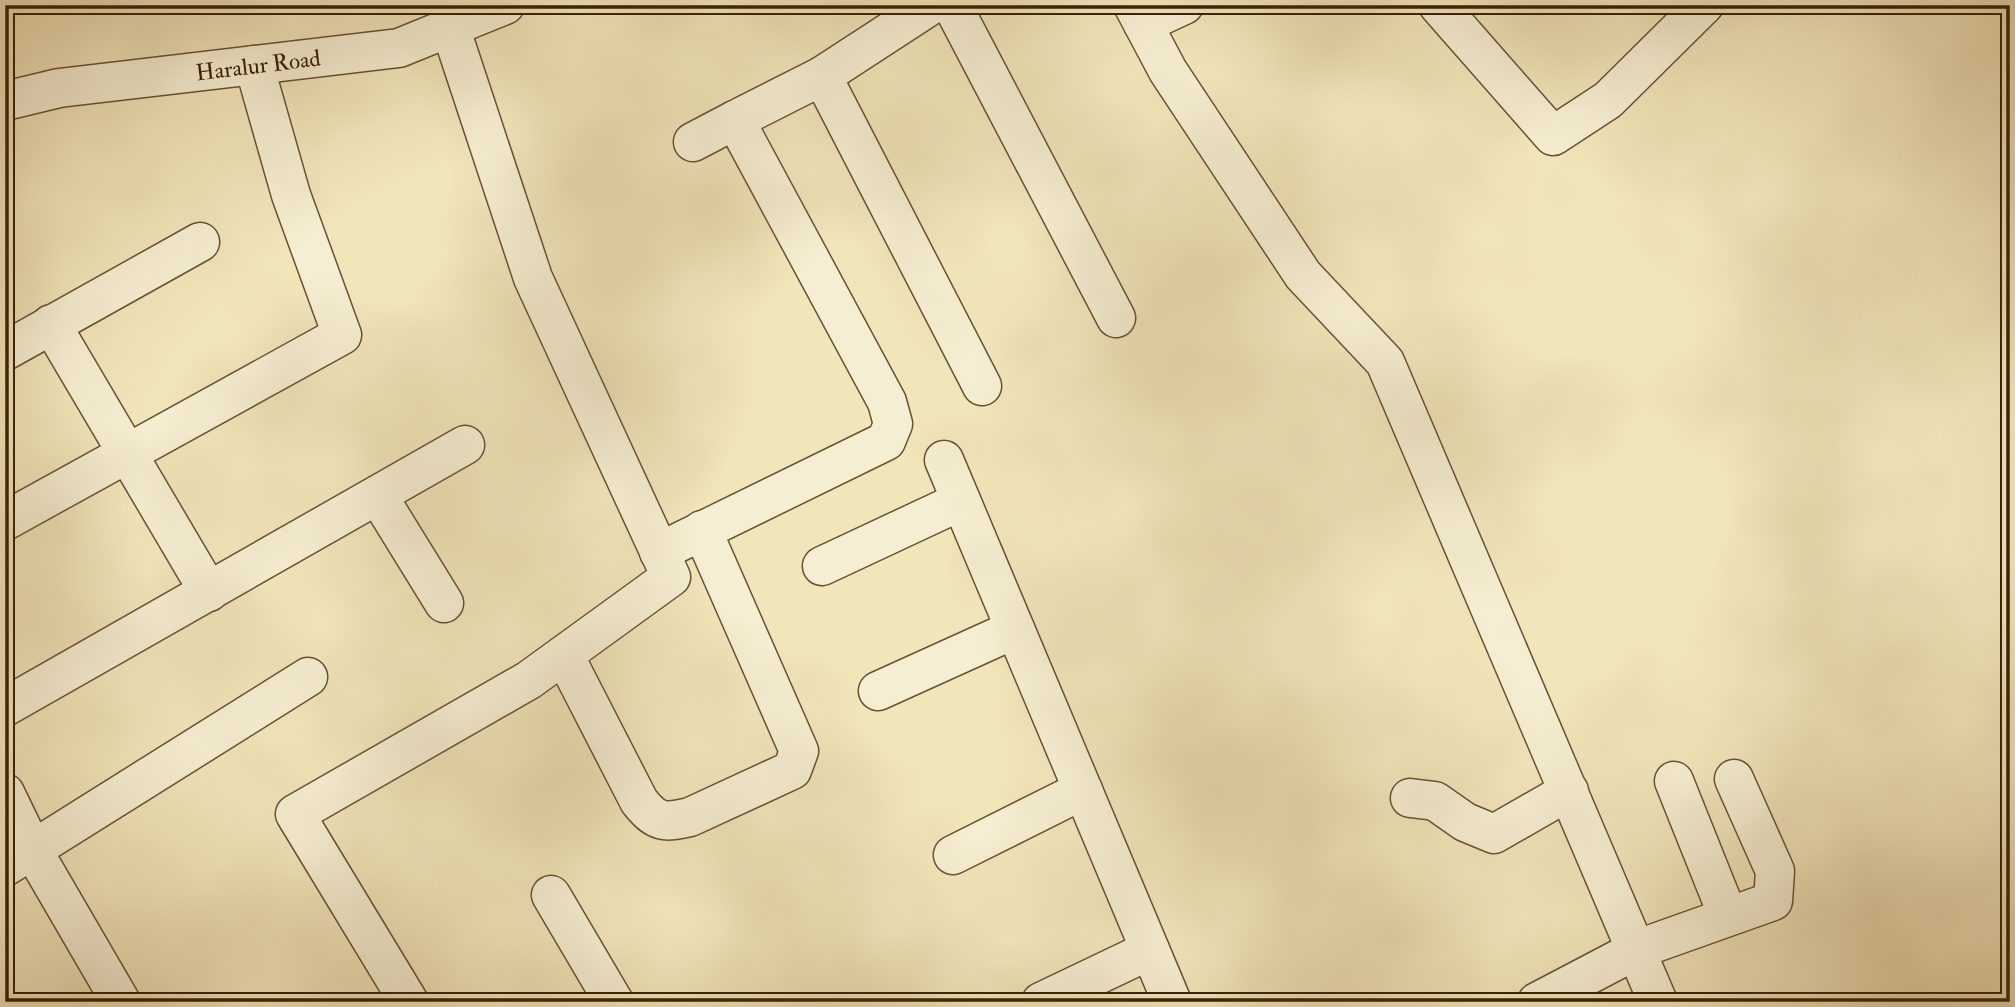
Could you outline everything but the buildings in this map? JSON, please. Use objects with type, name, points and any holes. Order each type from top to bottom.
[{"type":"street","name":"Haralur Road","points":[[5,101],[59,88],[399,48],[505,5]]},
{"type":"street","points":[[693,142],[822,76],[931,5]]},
{"type":"street","points":[[952,5],[1116,318]]},
{"type":"street","points":[[1184,5],[1138,15],[1168,71],[1303,275],[1385,362],[1638,949],[1658,1002]]},
{"type":"street","points":[[1438,5],[1553,136],[1608,100],[1704,5]]},
{"type":"street","points":[[409,1002],[295,814],[529,680],[671,577],[533,278],[450,27]]},
{"type":"street","points":[[5,521],[342,335],[290,195],[254,65]]},
{"type":"street","points":[[822,76],[982,386]]},
{"type":"street","points":[[659,552],[870,451],[886,441],[893,424],[887,402],[735,120]]},
{"type":"street","points":[[5,351],[200,242]]},
{"type":"street","points":[[51,324],[209,592]]},
{"type":"street","points":[[5,707],[465,445]]},
{"type":"street","points":[[944,460],[1172,1002]]},
{"type":"street","points":[[378,496],[444,603]]},
{"type":"street","points":[[822,566],[961,501]]},
{"type":"street","points":[[564,655],[639,801],[650,816],[672,821],[690,817],[792,770],[799,751],[702,530]]},
{"type":"street","points":[[878,691],[1015,629]]},
{"type":"street","points":[[18,858],[308,677]]},
{"type":"street","points":[[1537,1002],[1638,949],[1773,901],[1775,871],[1734,779]]},
{"type":"street","points":[[1674,781],[1728,916]]},
{"type":"street","points":[[953,855],[1083,790]]},
{"type":"street","points":[[1409,798],[1435,800],[1465,822],[1494,834],[1569,791]]},
{"type":"street","points":[[5,793],[18,858],[121,1002]]},
{"type":"street","points":[[551,895],[614,1002]]},
{"type":"street","points":[[1041,1002],[1150,950]]}]
